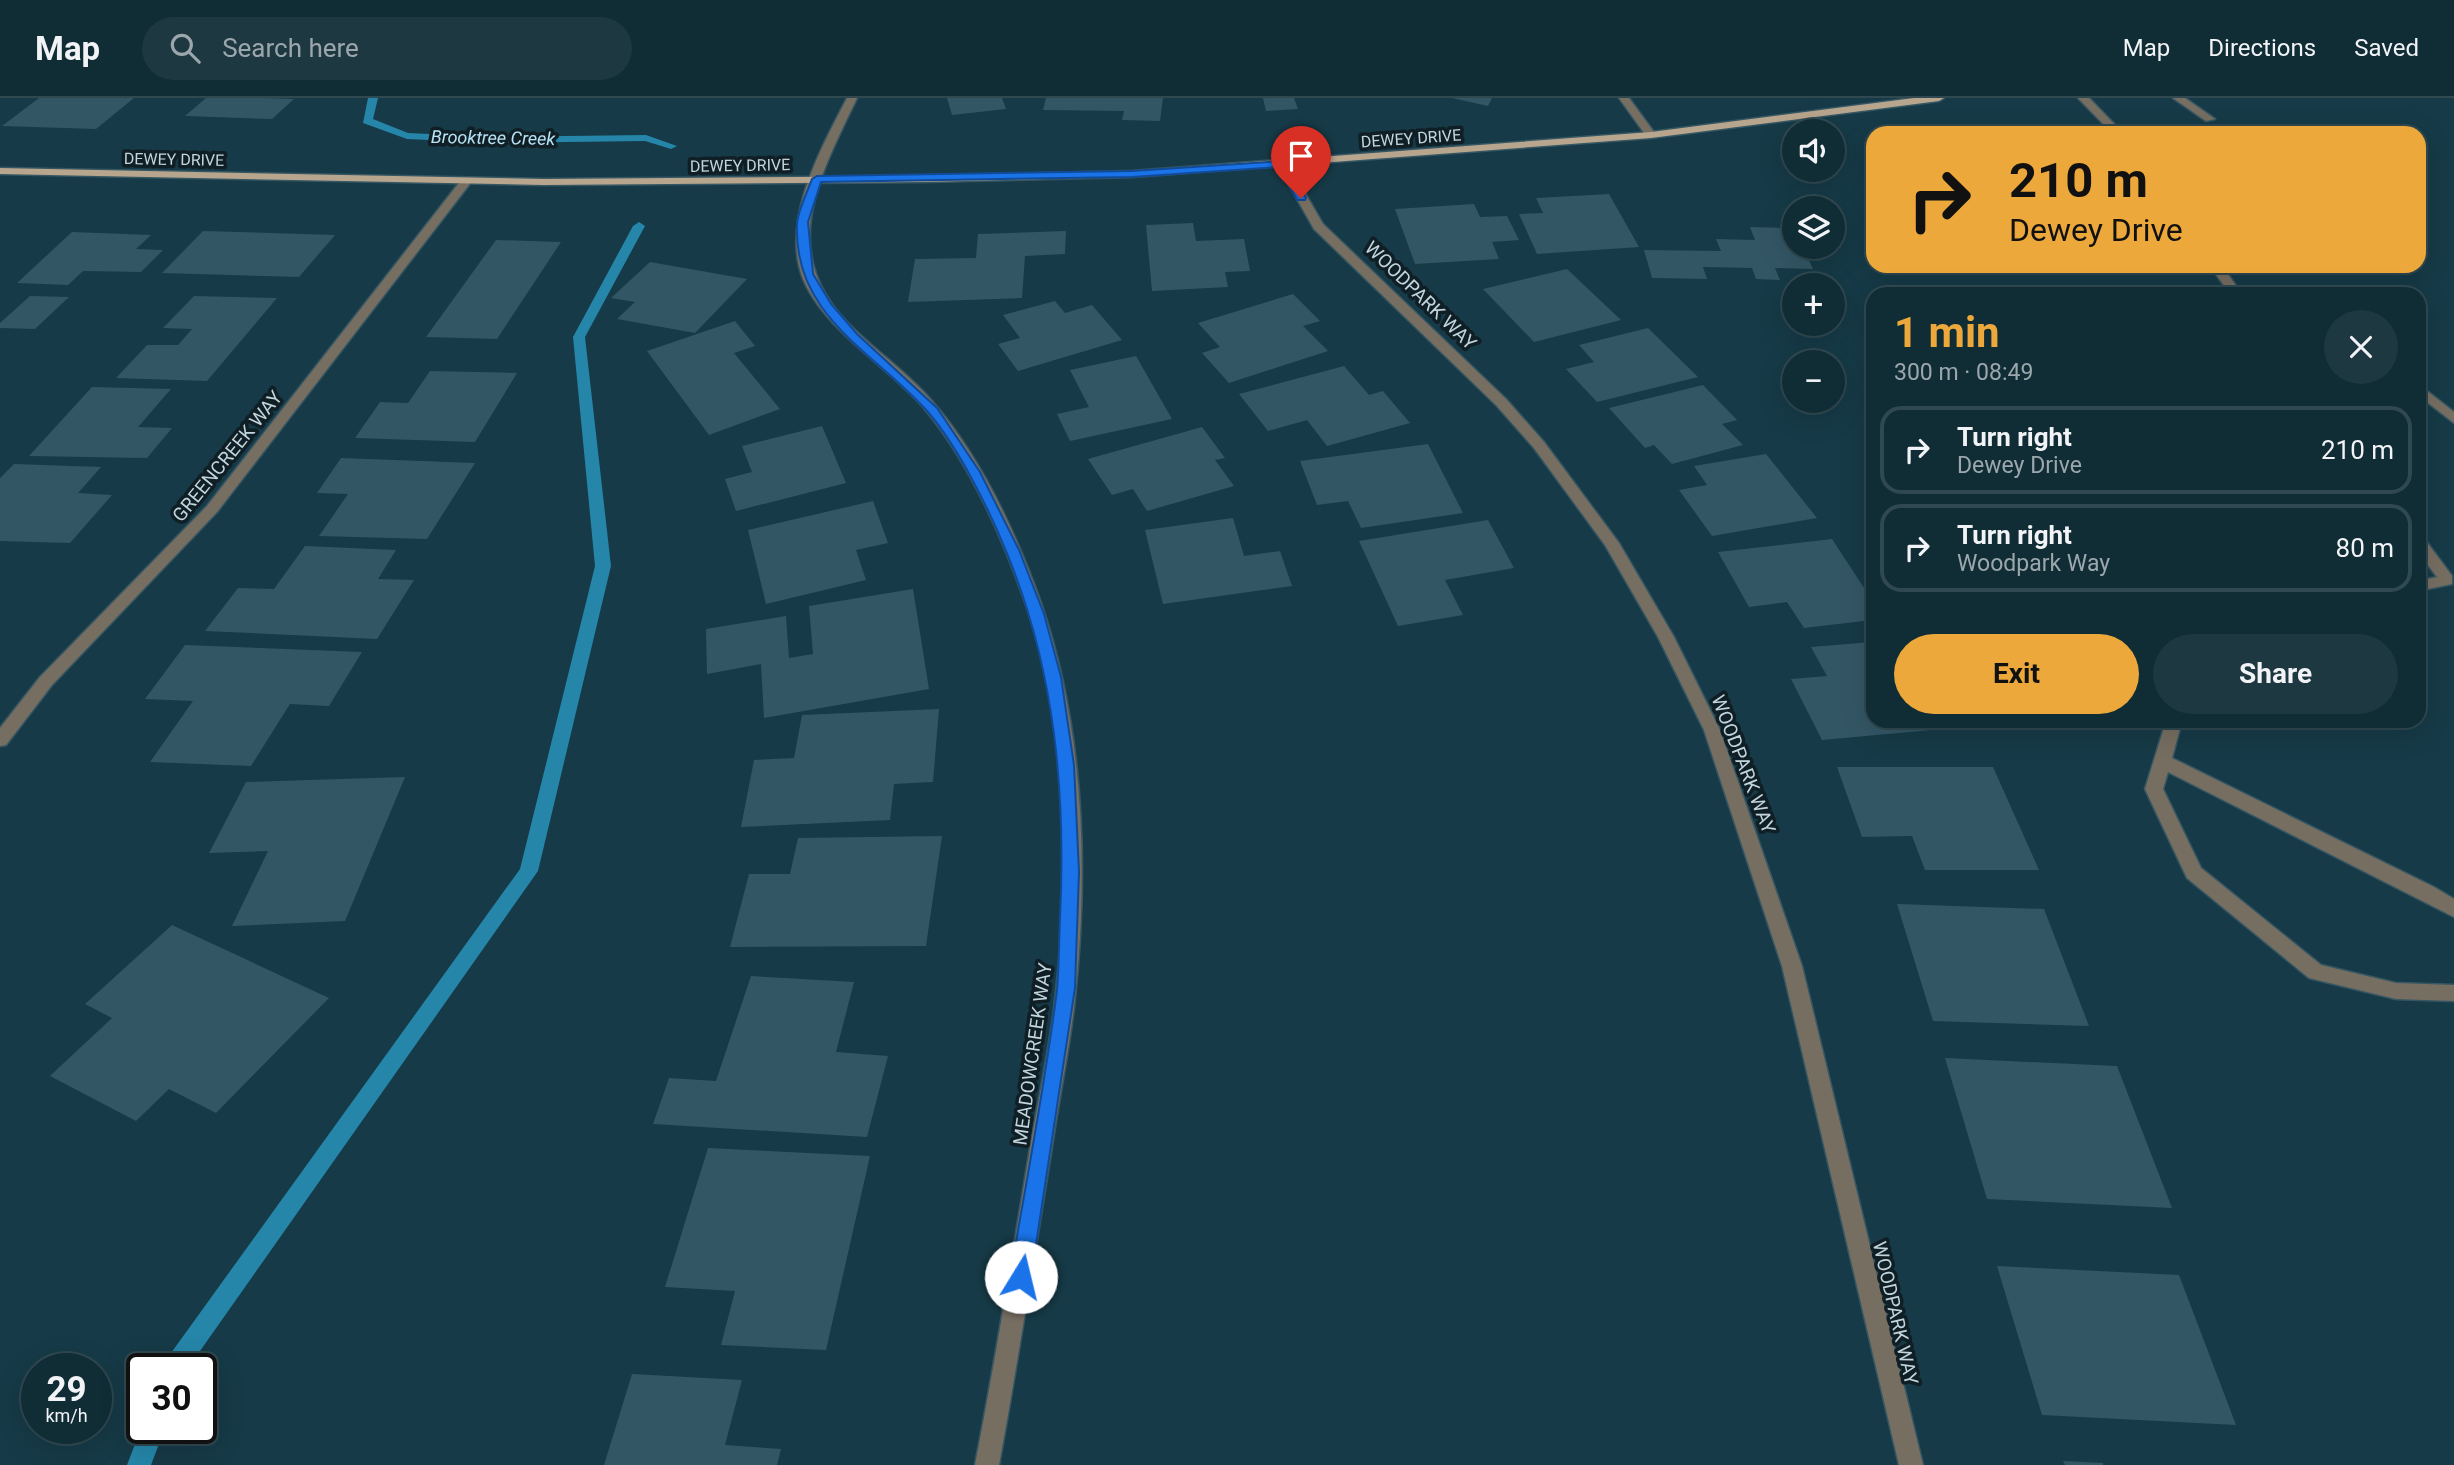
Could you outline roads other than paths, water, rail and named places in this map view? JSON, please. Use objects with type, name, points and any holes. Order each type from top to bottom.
[{"type":"main road","name":"DEWEY DRIVE","points":[[0,171],[466,181],[1132,174],[1651,135],[1940,98]]},
{"type":"street","name":"MEADOWCREEK WAY","points":[[852,98],[831,141],[803,222],[807,274],[826,306],[853,336],[933,410],[974,472],[1013,550],[1037,614],[1054,677],[1066,765],[1070,872],[1066,988],[1015,1316],[987,1465]]},
{"type":"street","points":[[1624,98],[1651,135]]},
{"type":"street","points":[[2083,98],[2111,126]]},
{"type":"street","points":[[2178,98],[2210,119]]},
{"type":"street","name":"WOODPARK WAY","points":[[1283,164],[1318,226],[1501,402],[1539,444],[1611,543],[1666,637],[1712,730],[1792,966],[1911,1465]]},
{"type":"street","name":"GREENCREEK WAY","points":[[0,740],[46,681],[212,509],[466,181]]},
{"type":"street","points":[[2426,395],[2454,419]]},
{"type":"street","points":[[2426,550],[2450,579],[2426,584]]},
{"type":"street","points":[[2172,728],[2154,789],[2194,873],[2316,972],[2396,991],[2454,993]]},
{"type":"street","points":[[2162,761],[2427,892],[2454,909]]},
{"type":"waterway","name":"Brooktree Creek","points":[[373,98],[367,121],[407,136],[494,140],[646,138],[671,146]]},
{"type":"waterway","points":[[185,1353],[529,871],[603,566],[579,337],[639,226]]},
{"type":"waterway","points":[[139,1465],[147,1444]]}]
